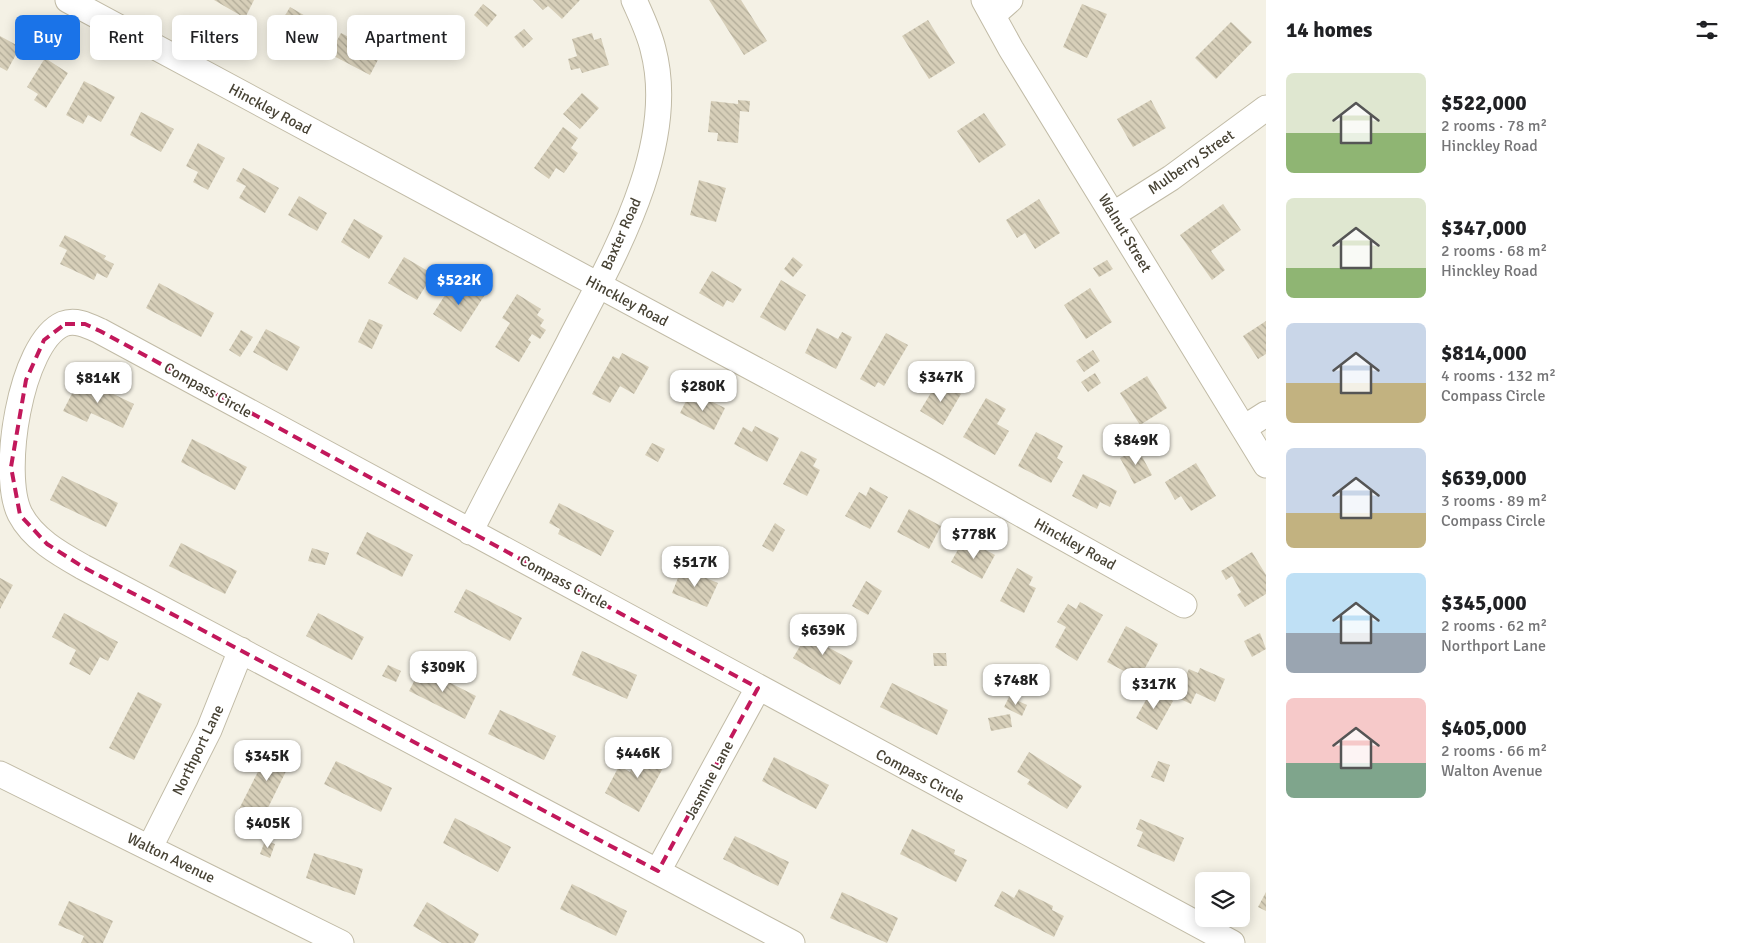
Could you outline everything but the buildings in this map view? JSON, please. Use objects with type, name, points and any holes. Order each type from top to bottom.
[{"type":"street","name":"Hinckley Road","points":[[68,0],[935,466],[1184,605]]},
{"type":"street","name":"Baxter Road","points":[[470,532],[630,221],[652,155],[658,95],[654,51],[647,28],[634,0]]},
{"type":"street","name":"Walnut Street","points":[[996,5],[1011,49],[1114,214],[1266,465]]},
{"type":"street","name":"Mulberry Street","points":[[1114,214],[1171,178],[1266,108]]},
{"type":"street","name":"Compass Circle","points":[[792,943],[64,556],[29,528],[20,515],[16,504],[11,467],[18,414],[26,380],[37,350],[52,331],[65,324],[85,324],[100,331],[1232,943]]},
{"type":"street","points":[[1244,428],[1266,414]]},
{"type":"street","name":"Northport Lane","points":[[150,847],[209,730],[241,650]]},
{"type":"street","name":"Jasmine Lane","points":[[658,871],[758,688]]},
{"type":"street","name":"Walton Avenue","points":[[0,774],[341,943]]},
{"type":"highlighted area","points":[[65,324],[85,324],[100,331],[758,688],[658,871],[83,567],[47,544],[20,515],[11,467],[26,380],[44,340]]}]
